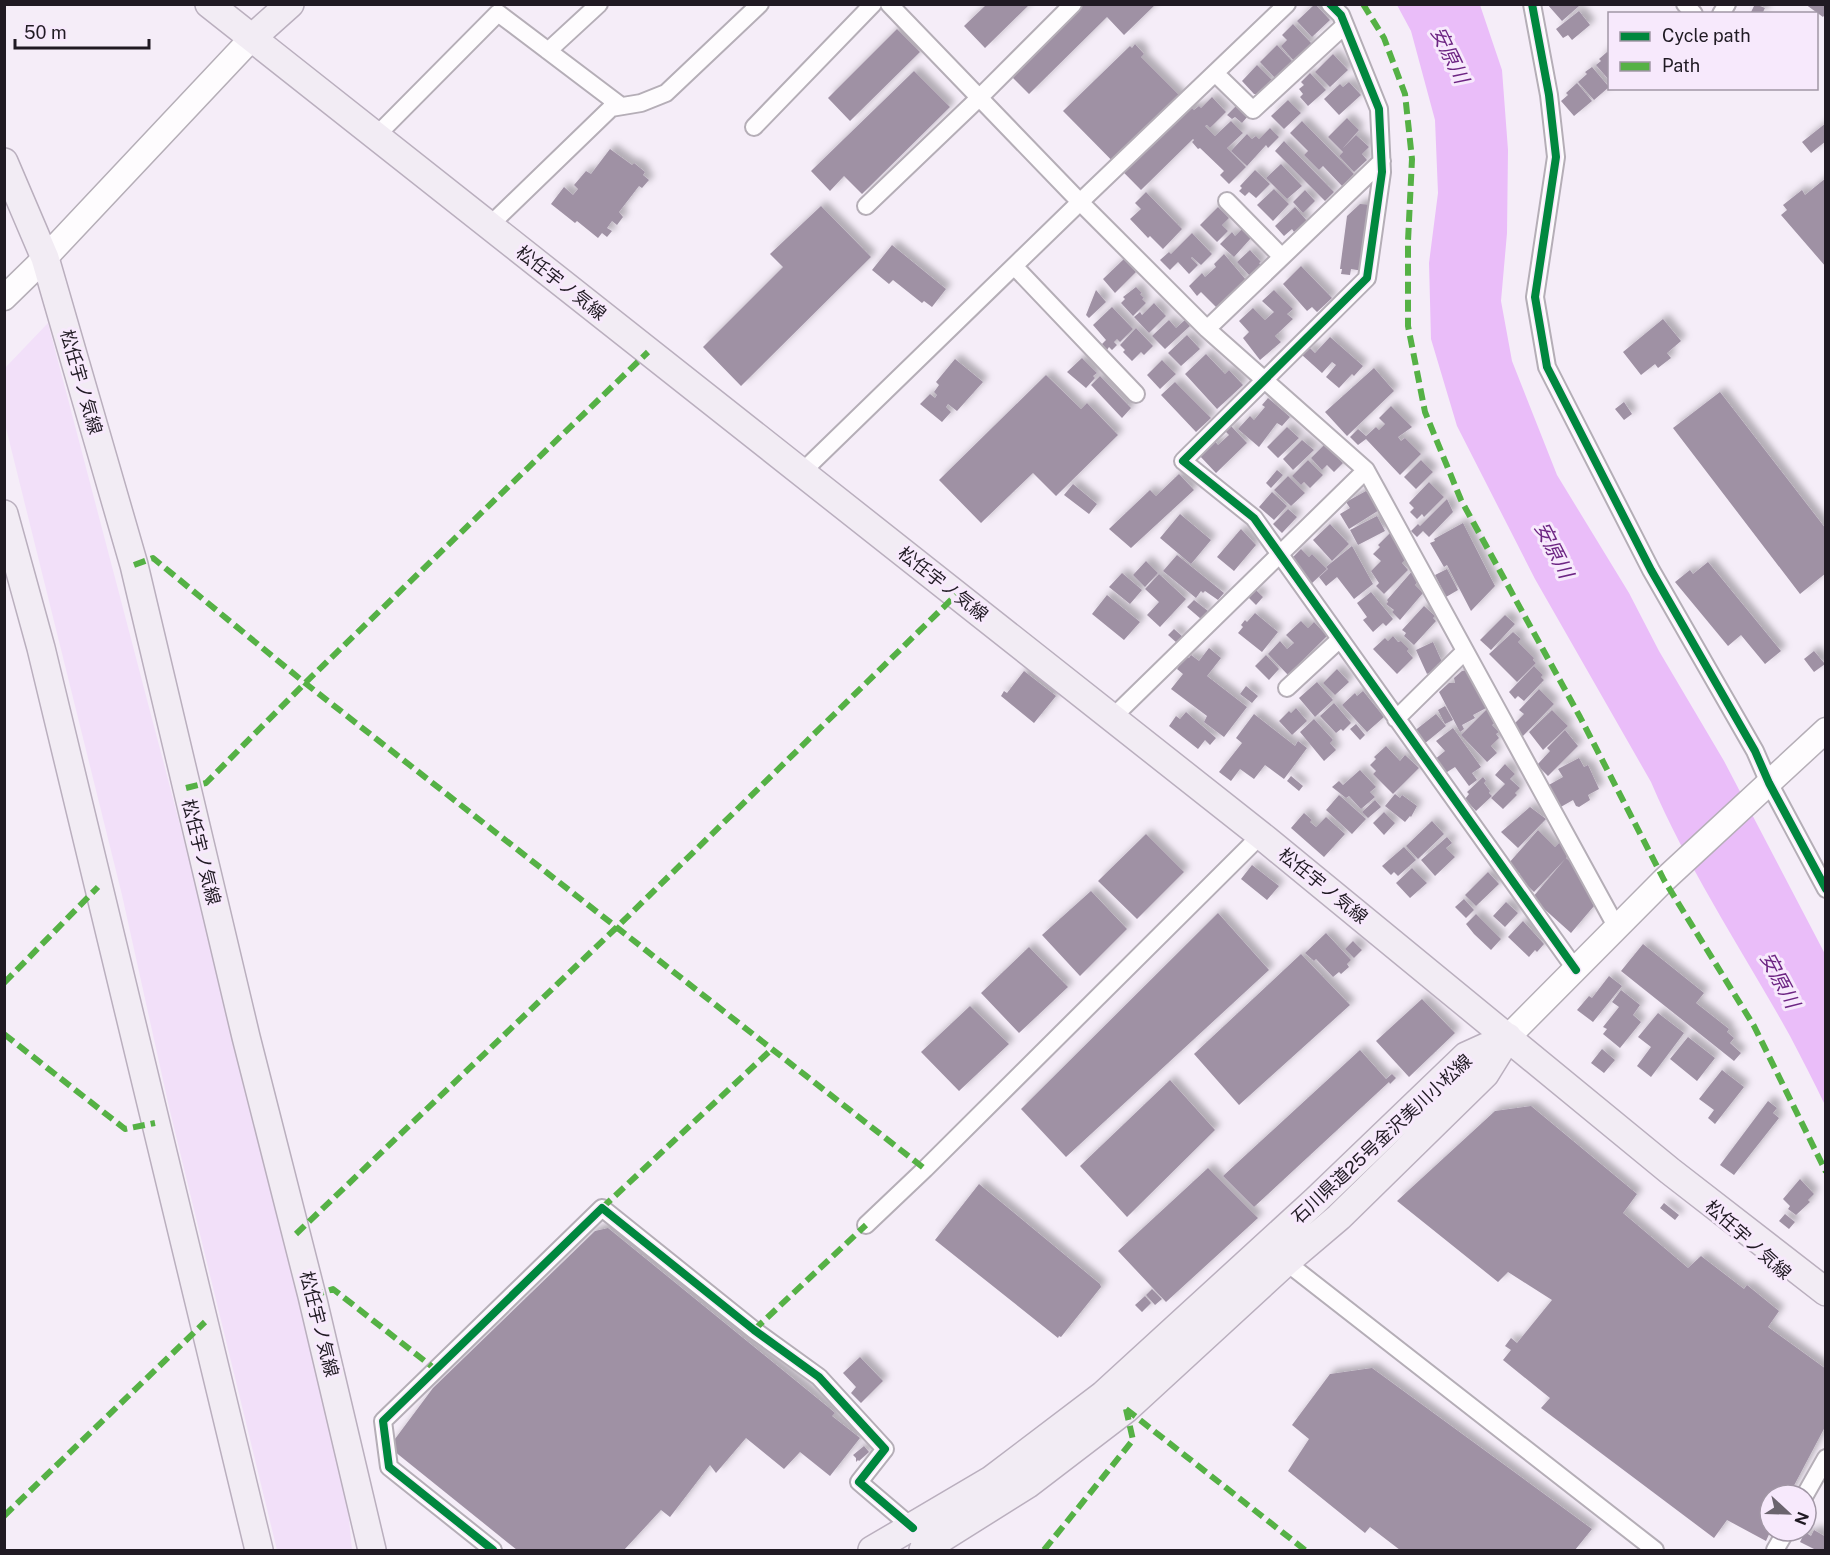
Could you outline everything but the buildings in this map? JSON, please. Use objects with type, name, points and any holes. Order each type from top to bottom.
[{"type":"main road","name":"松任宇ノ気線","points":[[210,4],[1112,718],[1508,1037],[1670,1171],[1826,1292]]},
{"type":"main road","points":[[252,38],[290,4]]},
{"type":"main road","name":"松任宇ノ気線","points":[[4,162],[45,258],[134,565],[243,1026],[312,1296],[372,1551]]},
{"type":"main road","points":[[4,513],[41,648],[260,1551]]},
{"type":"main road","name":"石川県道25号金沢美川小松線","points":[[872,1551],[918,1539],[1028,1484],[1117,1415],[1339,1217],[1485,1074],[1508,1037]]},
{"type":"main road","name":"石川県道25号金沢美川小松線","points":[[918,1539],[1103,1395],[1315,1201],[1466,1056],[1508,1037]]},
{"type":"main road","name":"松任宇ノ気線","points":[[1670,1171],[1826,1310]]},
{"type":"street","points":[[548,51],[599,4]]},
{"type":"street","points":[[489,226],[611,108],[641,103],[666,93],[760,4]]},
{"type":"street","points":[[754,127],[873,4]]},
{"type":"street","points":[[889,4],[1080,202],[1207,329],[1366,470],[1617,928]]},
{"type":"street","points":[[866,207],[1073,4]]},
{"type":"street","points":[[802,472],[1287,4]]},
{"type":"street","points":[[1330,4],[1341,15],[1379,109],[1382,171],[1367,278],[1183,461],[1254,518],[1576,970]]},
{"type":"street","points":[[1532,4],[1549,95],[1556,157],[1535,297],[1547,367],[1651,570],[1755,751],[1764,788],[1826,889]]},
{"type":"street","points":[[376,136],[498,13],[621,106]]},
{"type":"street","points":[[1215,73],[1253,110],[1345,25]]},
{"type":"street","points":[[4,298],[45,258],[252,38]]},
{"type":"street","points":[[1207,329],[1382,161]]},
{"type":"street","points":[[1227,201],[1282,257]]},
{"type":"street","points":[[1014,266],[1136,394]]},
{"type":"street","points":[[1112,718],[1366,470]]},
{"type":"street","points":[[1287,688],[1340,639]]},
{"type":"street","points":[[1396,719],[1465,651]]},
{"type":"street","points":[[1508,1037],[1664,880],[1826,730]]},
{"type":"street","points":[[866,1225],[1260,836]]},
{"type":"street","points":[[493,1551],[388,1467],[383,1421],[602,1208],[754,1330],[819,1377],[885,1449],[859,1482],[918,1539]]},
{"type":"street","points":[[1286,1262],[1655,1551]]},
{"type":"street","points":[[1812,1483],[1826,1458]]},
{"type":"shaded area","points":[[48,323],[237,1042],[347,1498],[352,1550],[277,1550],[169,1107],[122,895],[5,424],[4,369]]},
{"type":"water","name":"安原川","points":[[1397,5],[1480,5],[1502,70],[1508,150],[1507,233],[1501,301],[1512,361],[1557,475],[1629,593],[1659,651],[1724,761],[1825,954],[1825,1105],[1790,1036],[1682,847],[1651,782],[1535,579],[1457,426],[1431,339],[1429,263],[1438,193],[1435,120],[1411,31]]},
{"type":"marked path","points":[[1363,4],[1384,38],[1405,94],[1412,159],[1408,241],[1408,326],[1425,412],[1461,500],[1580,717],[1664,880],[1754,1026],[1826,1172]]},
{"type":"marked path","points":[[186,788],[206,783],[305,683],[648,352]]},
{"type":"marked path","points":[[134,565],[153,558],[305,683],[925,1169]]},
{"type":"marked path","points":[[296,1234],[616,928],[956,595]]},
{"type":"marked path","points":[[4,983],[98,887]]},
{"type":"marked path","points":[[4,1034],[125,1129],[155,1123]]},
{"type":"marked path","points":[[602,1208],[772,1049]]},
{"type":"marked path","points":[[754,1330],[866,1225]]},
{"type":"marked path","points":[[312,1296],[333,1289],[435,1369]]},
{"type":"marked path","points":[[4,1516],[205,1322]]},
{"type":"marked path","points":[[1126,1409],[1305,1550]]},
{"type":"marked path","points":[[1044,1550],[1133,1440],[1126,1409]]},
{"type":"cycle path","points":[[1330,4],[1341,15],[1379,109],[1382,172],[1367,278],[1183,461],[1254,518],[1576,970]]},
{"type":"cycle path","points":[[1532,4],[1549,95],[1556,157],[1535,297],[1547,367],[1651,570],[1755,751],[1769,783],[1826,889]]},
{"type":"cycle path","points":[[493,1550],[389,1467],[383,1421],[602,1208],[754,1330],[819,1377],[885,1449],[859,1482],[913,1528]]}]
